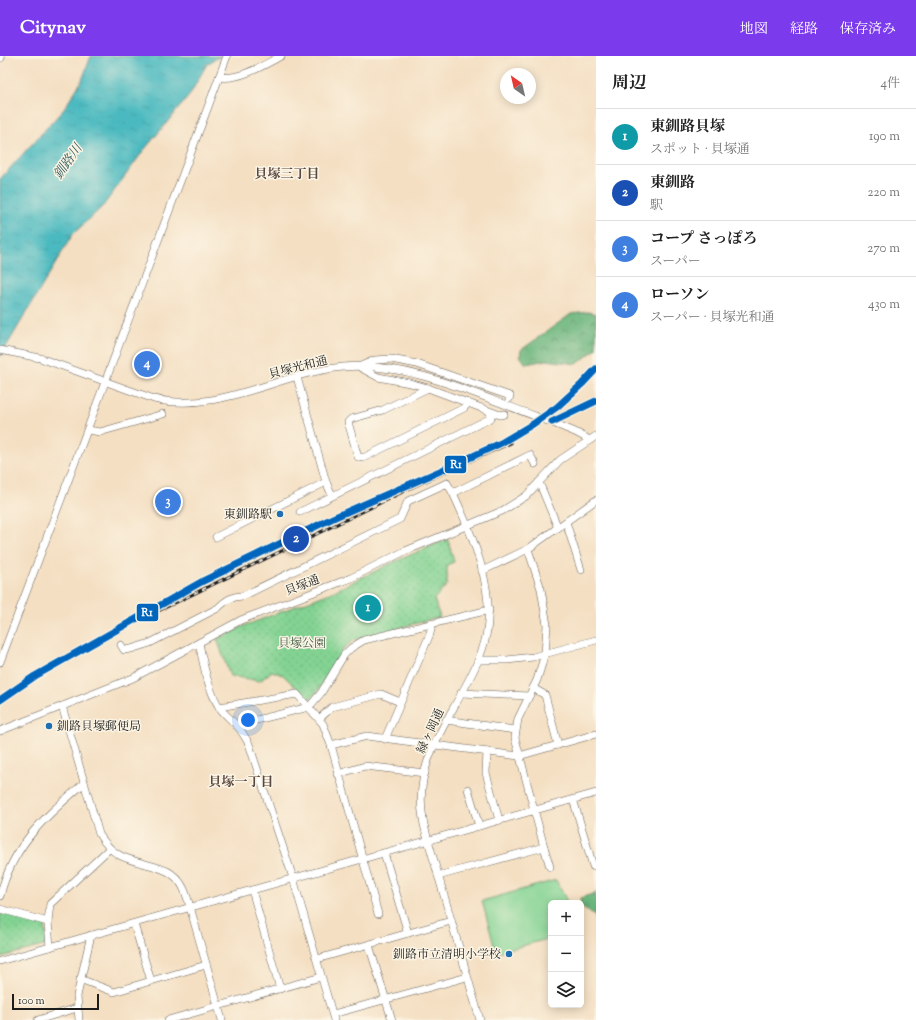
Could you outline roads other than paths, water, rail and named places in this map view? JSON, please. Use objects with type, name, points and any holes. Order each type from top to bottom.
[{"type":"street","points":[[0,662],[88,430],[226,56]]},
{"type":"street","points":[[219,77],[226,78],[239,76],[280,56]]},
{"type":"street","name":"貝塚光和通","points":[[0,350],[40,358],[105,382],[169,403],[219,399],[297,377],[343,367],[391,368],[425,377],[593,438]]},
{"type":"street","points":[[360,367],[375,360],[391,359],[417,364],[510,396],[510,399]]},
{"type":"street","points":[[360,367],[378,376],[410,382],[428,388],[500,416],[504,414]]},
{"type":"street","points":[[297,377],[326,482],[332,495]]},
{"type":"street","points":[[428,388],[383,410],[351,419],[348,422],[358,457],[363,458],[464,408],[468,403]]},
{"type":"street","points":[[300,512],[491,418],[490,412]]},
{"type":"street","points":[[88,430],[100,432],[163,414]]},
{"type":"street","name":"貝塚通","points":[[0,731],[133,678],[241,620],[351,578],[403,552],[490,517],[512,506],[526,496],[560,460],[593,438]]},
{"type":"street","points":[[121,645],[124,650],[131,650],[150,642],[218,608],[225,601],[234,596],[243,596],[400,519],[408,501],[447,483],[453,493],[530,455],[535,464]]},
{"type":"street","points":[[216,537],[326,482]]},
{"type":"street","points":[[539,482],[558,528]]},
{"type":"street","name":"緑ヶ岡通","points":[[453,493],[468,526],[482,571],[487,590],[489,610],[486,636],[479,660],[433,746],[422,787],[422,802],[423,819],[428,840],[480,1020]]},
{"type":"street","points":[[482,571],[528,549],[596,500]]},
{"type":"street","points":[[566,522],[581,570]]},
{"type":"street","points":[[528,549],[541,589],[547,625],[545,654],[541,669],[518,719],[515,738],[550,867]]},
{"type":"street","points":[[236,725],[309,707],[321,693],[344,655],[351,648],[364,640],[489,610]]},
{"type":"street","points":[[385,739],[430,634],[432,624]]},
{"type":"street","points":[[479,660],[507,660],[533,657],[596,640]]},
{"type":"street","points":[[199,643],[213,695],[219,708],[236,725],[249,744],[293,878],[334,1017],[385,999],[467,977]]},
{"type":"street","points":[[533,688],[545,694],[558,745]]},
{"type":"street","points":[[461,693],[529,696]]},
{"type":"street","points":[[219,708],[297,694],[319,718],[323,724],[331,745],[378,914]]},
{"type":"street","points":[[319,718],[332,707],[380,694],[400,702]]},
{"type":"street","points":[[62,706],[98,834],[109,849],[119,856],[158,867],[173,874],[181,884],[186,893],[222,1020]]},
{"type":"street","points":[[446,720],[516,730]]},
{"type":"street","points":[[331,745],[367,736],[433,746],[519,756],[596,734]]},
{"type":"street","points":[[487,752],[486,773],[499,820]]},
{"type":"street","points":[[338,774],[366,766],[425,773]]},
{"type":"street","points":[[0,896],[14,858],[32,831],[49,813],[84,783]]},
{"type":"street","points":[[468,789],[479,826]]},
{"type":"street","points":[[0,961],[596,793]]},
{"type":"street","points":[[573,799],[593,866]]},
{"type":"street","points":[[438,876],[544,847]]},
{"type":"street","points":[[50,947],[48,922],[50,904],[109,849]]},
{"type":"street","points":[[384,853],[408,933]]},
{"type":"street","points":[[252,890],[280,989]]},
{"type":"street","points":[[0,909],[48,922]]},
{"type":"street","points":[[317,959],[451,921]]},
{"type":"street","points":[[134,924],[151,981]]},
{"type":"street","points":[[79,1020],[77,996],[91,936]]},
{"type":"street","points":[[369,945],[392,1020]]},
{"type":"street","points":[[80,979],[114,992],[206,965]]},
{"type":"street","points":[[168,1020],[321,976]]},
{"type":"street","points":[[38,1020],[77,1008]]},
{"type":"water","name":"釧路川","points":[[91,56],[221,56],[207,64],[189,96],[144,150],[103,206],[73,234],[0,357],[0,179],[64,109],[82,80]]},
{"type":"railway","points":[[502,442],[552,409],[575,390],[596,369]]},
{"type":"railway","points":[[105,637],[411,488],[511,443]]},
{"type":"place","name":"ローソン","points":[[147,364]]},
{"type":"place","name":"コープ さっぽろ","points":[[168,502]]},
{"type":"place","name":"東釧路駅","points":[[280,514]]},
{"type":"place","name":"東釧路","points":[[296,539]]},
{"type":"place","name":"東釧路貝塚","points":[[368,608]]},
{"type":"place","name":"釧路貝塚郵便局","points":[[49,726]]},
{"type":"place","name":"釧路市立清明小学校","points":[[509,954]]},
{"type":"district","name":"貝塚三丁目","points":[[287,173]]},
{"type":"district","name":"貝塚一丁目","points":[[241,781]]},
{"type":"park label","name":"貝塚公園","points":[[302,643]]}]
